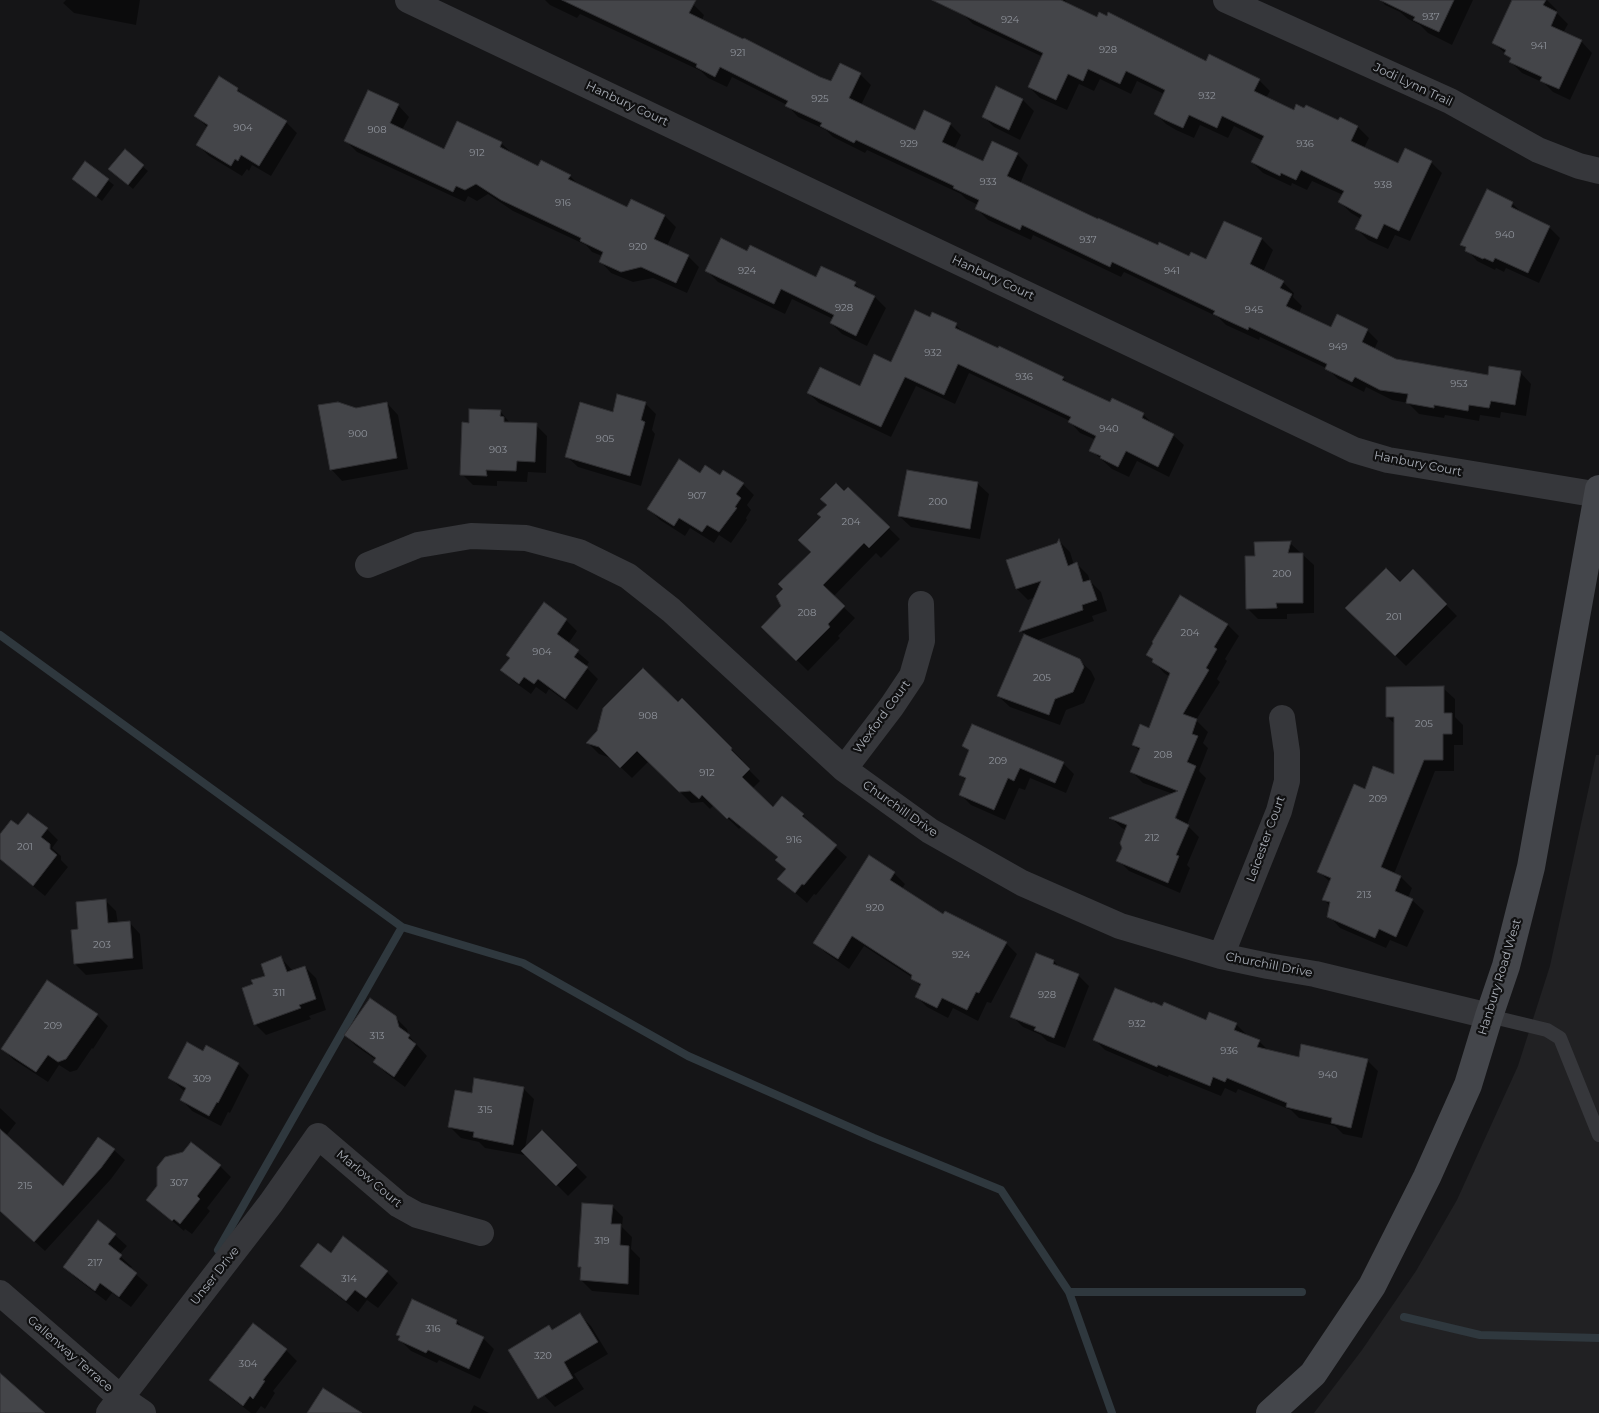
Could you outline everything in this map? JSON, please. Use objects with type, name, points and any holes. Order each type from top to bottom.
[{"type":"main road","name":"Hanbury Road West","points":[[1276,1412],[1312,1374],[1372,1286],[1427,1177],[1468,1086],[1506,966],[1531,866],[1599,493]]},
{"type":"street","name":"Hanbury Court","points":[[408,0],[1354,450],[1388,460],[1599,493]]},
{"type":"street","name":"Jodi Lynn Trail","points":[[1226,0],[1450,100],[1538,150],[1579,166],[1599,171]]},
{"type":"street","name":"Churchill Drive","points":[[368,565],[418,545],[471,536],[526,538],[579,552],[628,576],[671,610],[844,769],[930,831],[1022,883],[1120,926],[1221,956],[1315,974],[1489,1016]]},
{"type":"street","name":"Wexford Court","points":[[844,769],[892,706],[912,676],[922,641],[921,604]]},
{"type":"street","name":"Leicester Court","points":[[1221,956],[1279,811],[1286,781],[1287,752],[1282,718]]},
{"type":"street","name":"Marlow Court","points":[[318,1136],[399,1205],[417,1216],[481,1233]]},
{"type":"street","name":"Unser Drive","points":[[115,1406],[272,1202],[318,1136]]},
{"type":"street","name":"Gallenway Terrace","points":[[0,1293],[115,1406],[143,1413]]},
{"type":"lane","points":[[1489,1016],[1547,1030],[1560,1038],[1599,1135]]},
{"type":"shaded area","points":[[1596,755],[1599,755],[1599,1413],[1314,1413],[1362,1350],[1416,1271],[1457,1200],[1518,1066],[1550,966]]},
{"type":"building","points":[[562,0],[696,0],[689,13],[744,38],[820,77],[831,81],[840,63],[861,73],[849,98],[915,130],[924,110],[951,123],[942,142],[983,161],[992,141],[1018,153],[1007,176],[1098,219],[1158,245],[1159,242],[1189,256],[1191,252],[1206,259],[1224,221],[1262,238],[1250,264],[1284,281],[1280,288],[1292,294],[1286,306],[1331,327],[1337,314],[1368,329],[1362,342],[1396,359],[1488,375],[1489,366],[1521,371],[1515,405],[1491,401],[1489,408],[1469,405],[1468,411],[1434,405],[1434,408],[1406,403],[1408,394],[1380,390],[1355,377],[1352,382],[1325,369],[1327,364],[1249,327],[1248,330],[1213,314],[1215,311],[1112,262],[1110,267],[1022,225],[1020,230],[975,209],[979,200],[953,188],[954,186],[856,140],[854,143],[820,126],[822,123],[785,106],[788,101],[720,67],[715,77],[696,67],[697,64]]},
{"type":"building","points":[[932,0],[1061,0],[1097,17],[1099,12],[1107,16],[1108,12],[1206,61],[1209,54],[1260,79],[1254,91],[1294,110],[1296,104],[1304,108],[1306,105],[1338,120],[1340,117],[1358,126],[1351,141],[1398,163],[1405,148],[1432,161],[1399,231],[1384,224],[1377,239],[1355,229],[1362,215],[1338,202],[1344,191],[1301,170],[1296,180],[1281,173],[1280,176],[1251,162],[1264,136],[1222,116],[1217,128],[1189,115],[1183,128],[1163,119],[1154,114],[1165,90],[1126,71],[1120,84],[1088,69],[1083,81],[1068,74],[1056,100],[1028,87],[1043,53]]},
{"type":"building","points":[[1380,0],[1454,0],[1439,32],[1413,20],[1415,17]]},
{"type":"building","points":[[1512,0],[1546,0],[1543,5],[1557,12],[1551,26],[1582,40],[1559,89],[1540,81],[1542,77],[1509,62],[1511,58],[1504,54],[1506,50],[1492,43]]},
{"type":"building","points":[[219,76],[238,88],[237,91],[287,121],[259,166],[241,155],[238,161],[235,159],[231,166],[196,145],[208,125],[194,116]]},
{"type":"building","points":[[996,86],[1023,99],[1009,130],[982,117]]},
{"type":"building","points":[[368,90],[399,104],[390,123],[444,149],[457,121],[502,142],[500,147],[538,166],[541,160],[571,175],[568,179],[627,207],[631,199],[665,215],[654,239],[689,255],[676,283],[641,267],[621,272],[599,262],[603,252],[580,241],[581,238],[501,200],[476,184],[465,190],[456,186],[453,192],[344,141]]},
{"type":"building","points":[[125,149],[144,165],[128,185],[108,169]]},
{"type":"building","points":[[85,161],[109,179],[96,197],[72,179]]},
{"type":"building","points":[[1487,189],[1513,202],[1511,207],[1550,226],[1528,273],[1495,258],[1493,262],[1483,259],[1465,251],[1466,247],[1460,245]]},
{"type":"building","points":[[721,238],[747,251],[750,245],[816,277],[821,266],[856,282],[854,286],[875,296],[856,336],[830,323],[834,315],[781,289],[774,304],[705,271]]},
{"type":"building","points":[[915,310],[930,317],[932,312],[957,323],[955,328],[998,348],[999,346],[1064,377],[1062,380],[1110,402],[1112,398],[1144,413],[1142,418],[1174,434],[1158,467],[1126,451],[1118,467],[1100,458],[1101,456],[1089,451],[1096,436],[1068,422],[1071,417],[958,364],[944,395],[905,377],[881,427],[807,393],[820,367],[860,386],[874,354],[891,362]]},
{"type":"building","points":[[617,394],[646,402],[641,420],[645,422],[630,476],[565,457],[580,402],[613,412]]},
{"type":"building","points":[[338,402],[356,408],[387,402],[397,458],[330,470],[318,405]]},
{"type":"building","points":[[469,409],[501,410],[500,416],[504,417],[504,422],[537,423],[535,462],[517,461],[516,471],[486,470],[487,476],[460,475],[462,422],[469,423]]},
{"type":"building","points":[[679,459],[700,473],[705,465],[720,475],[723,470],[744,483],[736,494],[741,498],[735,507],[737,508],[719,532],[707,525],[702,532],[679,518],[674,526],[647,509]]},
{"type":"building","points":[[907,470],[978,482],[970,529],[898,516]]},
{"type":"building","points":[[836,483],[844,491],[848,487],[890,527],[869,548],[864,543],[823,585],[845,606],[828,624],[830,627],[796,661],[761,627],[781,606],[776,596],[783,589],[778,584],[811,552],[798,540],[821,517],[817,514],[827,505],[820,499]]},
{"type":"building","points":[[1059,539],[1068,566],[1077,562],[1083,582],[1090,580],[1097,600],[1082,605],[1083,610],[1019,632],[1041,581],[1016,589],[1006,560],[1057,543]]},
{"type":"building","points":[[1291,541],[1288,553],[1303,553],[1303,603],[1276,603],[1277,608],[1246,609],[1245,556],[1255,556],[1254,542]]},
{"type":"building","points":[[1386,568],[1400,582],[1413,569],[1447,604],[1395,656],[1345,608]]},
{"type":"building","points":[[1180,595],[1228,624],[1214,647],[1217,649],[1206,668],[1209,670],[1183,714],[1197,719],[1192,734],[1198,736],[1187,762],[1196,766],[1175,818],[1189,825],[1176,855],[1179,856],[1168,883],[1116,861],[1122,848],[1120,843],[1127,825],[1109,818],[1178,791],[1130,772],[1140,748],[1132,745],[1140,724],[1149,728],[1170,673],[1152,662],[1153,659],[1146,655]]},
{"type":"building","points":[[544,602],[567,619],[557,634],[579,650],[574,657],[588,667],[565,699],[538,679],[534,684],[524,677],[519,684],[500,670],[510,658],[506,655]]},
{"type":"building","points":[[1024,634],[1080,659],[1084,667],[1073,692],[1055,699],[1049,715],[997,696]]},
{"type":"building","points":[[643,668],[678,702],[682,698],[732,748],[731,750],[750,769],[742,777],[773,807],[782,796],[804,814],[802,816],[837,845],[804,885],[802,884],[795,893],[777,879],[786,869],[775,860],[778,857],[729,817],[727,819],[702,795],[699,799],[690,791],[679,792],[637,751],[620,768],[599,747],[586,743],[597,731],[603,708]]},
{"type":"building","points":[[1444,686],[1444,713],[1452,713],[1452,734],[1443,734],[1443,760],[1424,760],[1381,867],[1401,876],[1395,891],[1413,899],[1396,937],[1379,929],[1375,938],[1327,917],[1330,902],[1322,900],[1331,878],[1317,872],[1354,784],[1365,789],[1373,766],[1394,774],[1394,717],[1386,717],[1386,687]]},
{"type":"building","points":[[972,724],[1064,762],[1055,783],[1020,768],[1014,781],[1008,778],[994,810],[959,795],[966,778],[959,775],[969,750],[962,746]]},
{"type":"building","points":[[28,813],[48,828],[41,837],[50,844],[50,849],[57,855],[33,886],[0,859],[0,834],[11,820],[18,825]]},
{"type":"building","points":[[869,855],[895,872],[890,880],[943,914],[945,911],[1007,942],[979,993],[976,992],[967,1010],[942,998],[937,1008],[915,997],[921,984],[911,979],[912,975],[852,936],[838,959],[813,943]]},
{"type":"building","points":[[106,899],[108,923],[130,921],[133,958],[74,964],[71,930],[78,929],[76,902]]},
{"type":"building","points":[[1036,953],[1054,960],[1053,964],[1079,974],[1054,1038],[1034,1030],[1036,1027],[1010,1017]]},
{"type":"building","points":[[281,956],[287,972],[305,966],[316,999],[299,1005],[301,1008],[254,1025],[242,988],[253,984],[251,980],[265,976],[261,964]]},
{"type":"building","points":[[47,980],[98,1014],[66,1059],[58,1062],[48,1055],[36,1072],[1,1049]]},
{"type":"building","points":[[1115,988],[1162,1006],[1164,1002],[1206,1020],[1209,1012],[1237,1023],[1234,1030],[1260,1040],[1257,1047],[1299,1057],[1301,1044],[1368,1059],[1351,1128],[1331,1123],[1332,1118],[1286,1107],[1287,1103],[1227,1078],[1225,1082],[1213,1077],[1210,1086],[1158,1065],[1157,1067],[1093,1040]]},
{"type":"building","points":[[370,998],[396,1016],[399,1027],[410,1035],[408,1038],[416,1044],[394,1077],[373,1062],[376,1058],[344,1035]]},
{"type":"building","points":[[187,1042],[203,1051],[206,1045],[239,1063],[209,1116],[180,1100],[186,1088],[168,1078]]},
{"type":"building","points":[[474,1078],[524,1087],[513,1145],[473,1137],[474,1132],[448,1127],[455,1090],[472,1093]]},
{"type":"building","points":[[0,1129],[63,1186],[98,1137],[115,1149],[101,1168],[34,1242],[0,1211]]},
{"type":"building","points":[[542,1130],[577,1165],[556,1186],[521,1151]]},
{"type":"building","points":[[191,1142],[221,1165],[197,1196],[200,1199],[180,1224],[174,1219],[172,1221],[146,1200],[157,1186],[157,1167],[165,1157],[183,1152]]},
{"type":"building","points":[[582,1203],[613,1205],[611,1224],[621,1224],[620,1245],[629,1246],[628,1284],[580,1280],[581,1267],[578,1267],[578,1264]]},
{"type":"building","points":[[98,1220],[116,1234],[108,1244],[122,1255],[119,1259],[137,1273],[119,1297],[100,1283],[95,1291],[63,1267]]},
{"type":"building","points":[[343,1236],[388,1271],[366,1298],[355,1290],[346,1301],[300,1266],[318,1243],[331,1253]]},
{"type":"building","points":[[412,1299],[457,1320],[456,1324],[484,1337],[469,1369],[428,1350],[426,1353],[398,1340],[400,1336],[396,1335]]},
{"type":"building","points":[[580,1313],[598,1342],[564,1362],[573,1378],[538,1399],[508,1350],[549,1325],[552,1330]]},
{"type":"building","points":[[253,1323],[287,1349],[263,1380],[265,1381],[253,1399],[250,1396],[243,1406],[209,1380]]},
{"type":"building","points":[[0,1373],[45,1413],[0,1413]]},
{"type":"building","points":[[323,1388],[362,1413],[307,1413]]},
{"type":"waterway","points":[[0,635],[402,927],[523,963],[688,1056],[874,1138],[1001,1190],[1069,1292],[1112,1413]]},
{"type":"waterway","points":[[218,1250],[402,927]]},
{"type":"waterway","points":[[1069,1292],[1302,1292]]},
{"type":"waterway","points":[[1404,1317],[1480,1335],[1599,1338]]}]
